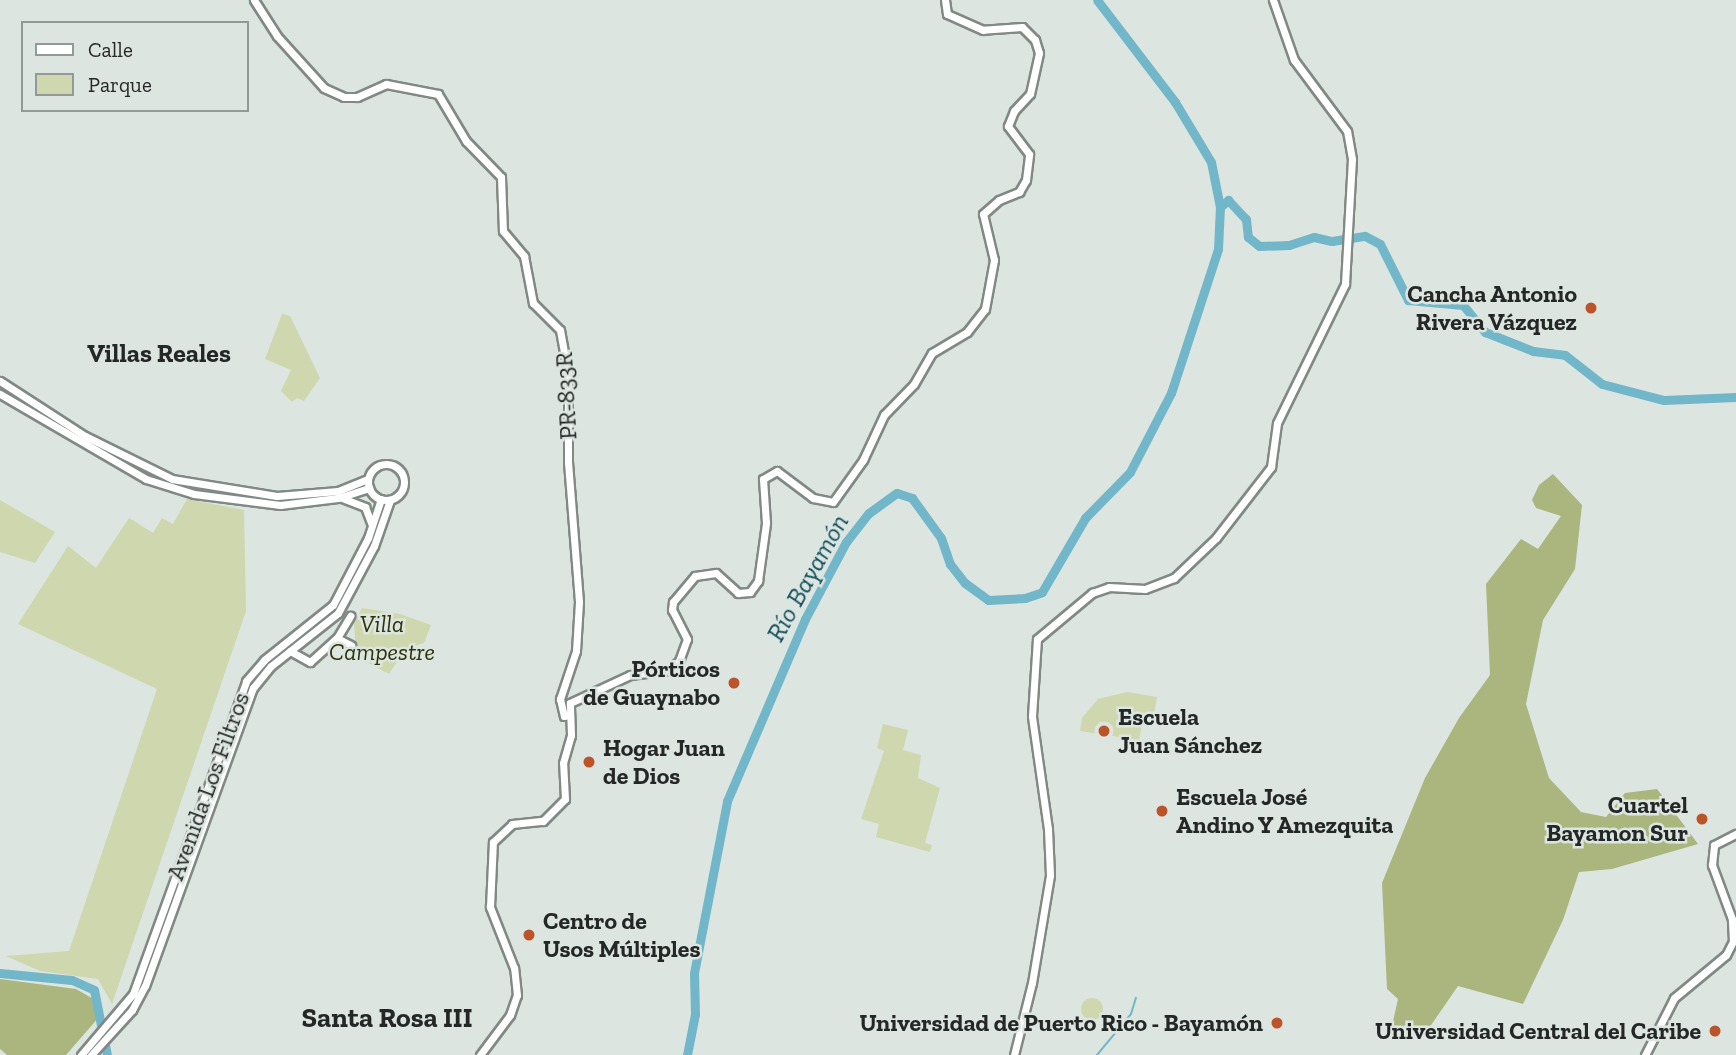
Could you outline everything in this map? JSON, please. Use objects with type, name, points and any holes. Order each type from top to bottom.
[{"type":"street","name":"PR-833R","points":[[254,0],[277,36],[324,88],[344,97],[357,97],[386,84],[438,94],[466,141],[501,177],[503,231],[524,256],[533,303],[560,330],[568,373],[568,462],[579,602],[576,651],[560,699],[564,716],[569,715],[565,799],[543,821],[512,824],[493,842],[490,907],[514,968],[517,995],[510,1014],[480,1055]]},
{"type":"street","points":[[569,715],[572,700],[603,691],[630,675],[668,670],[680,661],[687,639],[672,610],[673,602],[695,576],[716,573],[738,593],[750,592],[758,581],[766,523],[763,479],[777,471],[813,498],[833,502],[863,460],[884,415],[914,384],[932,353],[967,332],[985,309],[993,260],[983,214],[999,200],[1019,192],[1026,180],[1029,154],[1008,126],[1014,111],[1030,94],[1039,53],[1035,40],[1021,27],[983,30],[947,14],[946,0]]},
{"type":"street","points":[[1014,1055],[1030,997],[1050,875],[1048,829],[1032,716],[1037,639],[1091,593],[1109,587],[1146,589],[1174,578],[1216,538],[1271,467],[1277,423],[1337,304],[1350,249],[1352,159],[1347,131],[1294,61],[1273,0]]},
{"type":"street","points":[[0,381],[85,436],[172,479],[277,496],[338,491],[368,479],[378,465],[398,468],[404,487],[390,500],[380,499],[369,488],[368,479]]},
{"type":"street","points":[[0,394],[72,439],[163,485],[242,502],[280,505],[338,498],[369,488]]},
{"type":"street","points":[[338,498],[365,507],[372,529]]},
{"type":"street","name":"Avenida Los Filtros","points":[[80,1055],[130,1006],[240,692],[252,672],[332,606],[372,529],[380,499]]},
{"type":"street","name":"Avenida Los Filtros","points":[[91,1055],[145,986],[247,698],[259,679],[345,605],[381,531],[390,500]]},
{"type":"street","points":[[285,645],[291,652],[310,662],[337,638],[350,617]]},
{"type":"street","points":[[337,638],[351,645]]},
{"type":"street","points":[[1645,1055],[1674,998],[1726,955],[1733,941],[1732,919],[1712,865],[1714,845],[1736,834]]},
{"type":"green space","points":[[282,314],[290,316],[320,378],[304,401],[297,398],[292,402],[281,391],[291,370],[265,359]]},
{"type":"green space","points":[[1553,474],[1582,505],[1575,569],[1543,620],[1526,704],[1549,778],[1581,812],[1606,817],[1625,793],[1657,789],[1698,844],[1612,869],[1579,872],[1563,920],[1523,1004],[1458,986],[1427,1031],[1392,1026],[1398,999],[1387,989],[1382,883],[1425,778],[1459,718],[1490,675],[1486,584],[1521,539],[1538,549],[1561,516],[1536,508],[1532,500],[1539,485]]},
{"type":"green space","points":[[187,499],[244,510],[246,611],[112,1004],[98,979],[40,971],[6,956],[69,951],[157,689],[18,624],[68,546],[96,568],[129,518],[153,533],[162,518],[173,524]]},
{"type":"green space","points":[[0,500],[55,532],[35,563],[0,552]]},
{"type":"green space","name":"Villa Campestre","points":[[362,608],[400,614],[431,625],[424,643],[405,649],[389,674],[363,660],[356,650],[354,624]]},
{"type":"green space","points":[[1127,692],[1157,697],[1154,715],[1144,714],[1139,740],[1080,731],[1082,718],[1098,699]]},
{"type":"green space","points":[[883,724],[908,730],[903,750],[921,755],[918,778],[940,788],[925,843],[932,845],[930,852],[876,837],[879,824],[861,819],[884,751],[877,748]]},
{"type":"green space","points":[[0,979],[76,989],[95,1000],[99,1017],[66,1055],[7,1055],[0,1049]]},
{"type":"green space","points":[[1092,998],[1100,1001],[1103,1009],[1100,1017],[1092,1020],[1084,1017],[1081,1009],[1084,1001]]},
{"type":"waterway","name":"Río Bayamón","points":[[687,1055],[695,1014],[694,973],[727,801],[805,619],[846,542],[869,513],[897,493],[912,498],[941,538],[950,564],[965,583],[988,600],[1025,598],[1042,592],[1085,518],[1130,472],[1171,393],[1218,249],[1220,207],[1211,162],[1175,102],[1097,0]]},
{"type":"waterway","points":[[1220,207],[1228,200],[1246,219],[1248,237],[1259,246],[1289,245],[1314,237],[1332,241],[1365,236],[1380,244],[1408,300],[1463,305],[1485,332],[1533,351],[1565,355],[1602,384],[1664,400],[1736,397]]},
{"type":"waterway","points":[[0,973],[72,980],[94,990],[107,1055]]},
{"type":"waterway","points":[[1097,1055],[1131,1014],[1136,998]]},
{"type":"place","name":"Cancha Antonio Rivera Vázquez","points":[[1591,308]]},
{"type":"place","name":"Pórticos de Guaynabo","points":[[734,683]]},
{"type":"place","name":"Escuela Juan Sánchez","points":[[1104,731]]},
{"type":"place","name":"Hogar Juan de Dios","points":[[589,762]]},
{"type":"place","name":"Escuela José Andino Y Amezquita","points":[[1162,811]]},
{"type":"place","name":"Cuartel Bayamon Sur","points":[[1702,819]]},
{"type":"place","name":"Centro de Usos Múltiples","points":[[529,935]]},
{"type":"place","name":"Universidad de Puerto Rico - Bayamón","points":[[1277,1023]]},
{"type":"place","name":"Universidad Central del Caribe","points":[[1715,1031]]},
{"type":"district","name":"Villas Reales","points":[[159,354]]},
{"type":"district","name":"Santa Rosa III","points":[[387,1018]]}]
